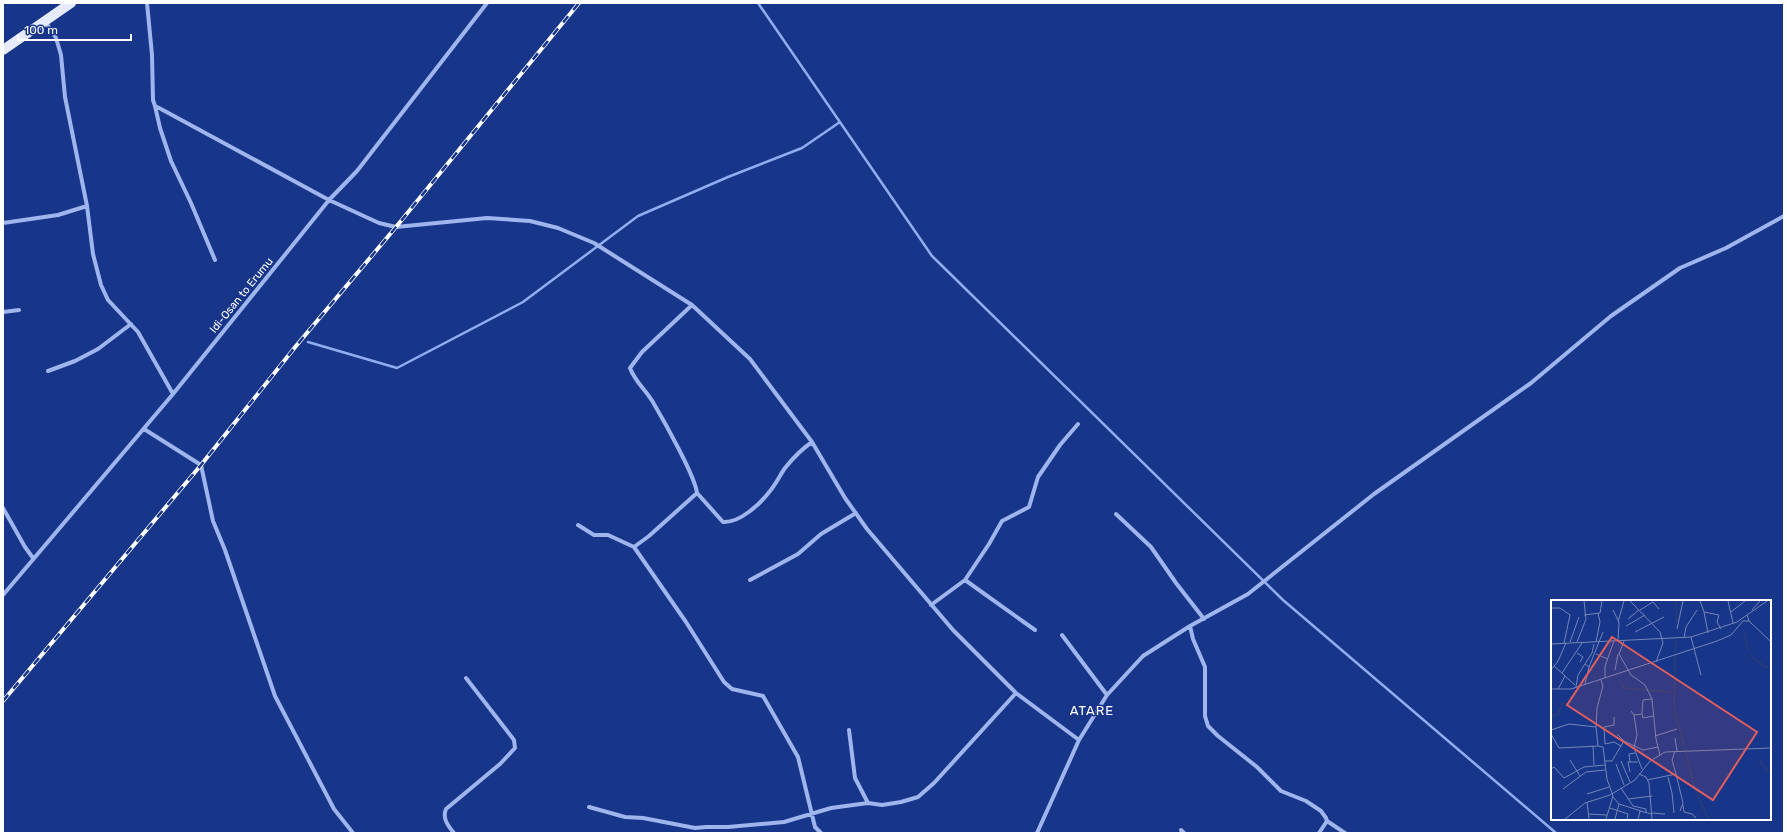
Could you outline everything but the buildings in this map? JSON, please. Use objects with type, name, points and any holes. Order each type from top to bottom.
[{"type":"main road","points":[[3,50],[71,3]]},
{"type":"street","points":[[147,3],[152,55],[153,100],[160,128],[171,161],[191,202],[215,260]]},
{"type":"street","name":"Idi-Osan to Erumu","points":[[3,595],[173,394],[329,200],[362,165],[487,3]]},
{"type":"street","points":[[44,21],[56,38],[61,55],[65,97],[87,206],[93,254],[102,285],[108,300],[131,324],[146,345],[173,394]]},
{"type":"street","points":[[155,106],[329,200],[379,223],[396,227],[487,218],[530,221],[558,228],[594,243],[692,305],[750,358],[812,442],[866,530],[953,630],[1016,693],[1079,740]]},
{"type":"street","points":[[3,223],[58,214],[87,206]]},
{"type":"street","points":[[1037,833],[1079,740],[1107,695],[1143,656],[1190,626],[1245,596],[1312,545],[1374,494],[1531,383],[1611,316],[1680,268],[1726,248],[1784,216]]},
{"type":"street","points":[[692,305],[642,352],[630,368],[633,376],[654,403],[687,466],[696,487],[696,493],[723,522],[730,523],[750,511],[770,491],[785,467],[801,450],[812,442]]},
{"type":"street","points":[[3,312],[19,310]]},
{"type":"street","points":[[48,371],[75,361],[98,349],[131,324]]},
{"type":"street","points":[[931,605],[965,580],[989,544],[1002,521],[1028,507],[1038,477],[1060,445],[1078,424]]},
{"type":"street","points":[[144,429],[201,465],[213,521],[225,550],[275,696],[334,809],[353,833]]},
{"type":"street","points":[[634,546],[649,536],[696,493]]},
{"type":"street","points":[[3,508],[33,558]]},
{"type":"street","points":[[750,580],[798,554],[821,534],[856,513]]},
{"type":"street","points":[[1116,514],[1151,547],[1176,583],[1204,619]]},
{"type":"street","points":[[578,525],[594,535],[608,535],[634,546],[686,622],[724,682],[732,689],[763,696],[798,757],[815,826],[821,833]]},
{"type":"street","points":[[965,580],[1035,630]]},
{"type":"street","points":[[1190,626],[1193,639],[1205,667],[1205,716],[1208,726],[1218,736],[1258,767],[1281,791],[1306,801],[1321,811],[1327,821],[1345,833]]},
{"type":"street","points":[[1062,635],[1107,695]]},
{"type":"street","points":[[454,833],[444,818],[446,809],[500,764],[515,748],[514,740],[466,678]]},
{"type":"street","points":[[589,807],[625,817],[643,818],[694,831],[706,827],[728,827],[784,822],[831,808],[868,803],[882,804],[901,802],[918,797],[934,783],[1016,693]]},
{"type":"street","points":[[849,730],[855,778],[868,803]]},
{"type":"street","points":[[1319,833],[1327,821]]},
{"type":"waterway","points":[[758,3],[932,256],[1283,600],[1556,833]]},
{"type":"waterway","points":[[308,342],[397,368],[523,302],[638,216],[728,177],[802,148],[840,122]]},
{"type":"railway","points":[[3,701],[201,465],[296,346],[396,227],[579,3]]},
{"type":"district","name":"ATARE","points":[[1092,710]]}]
